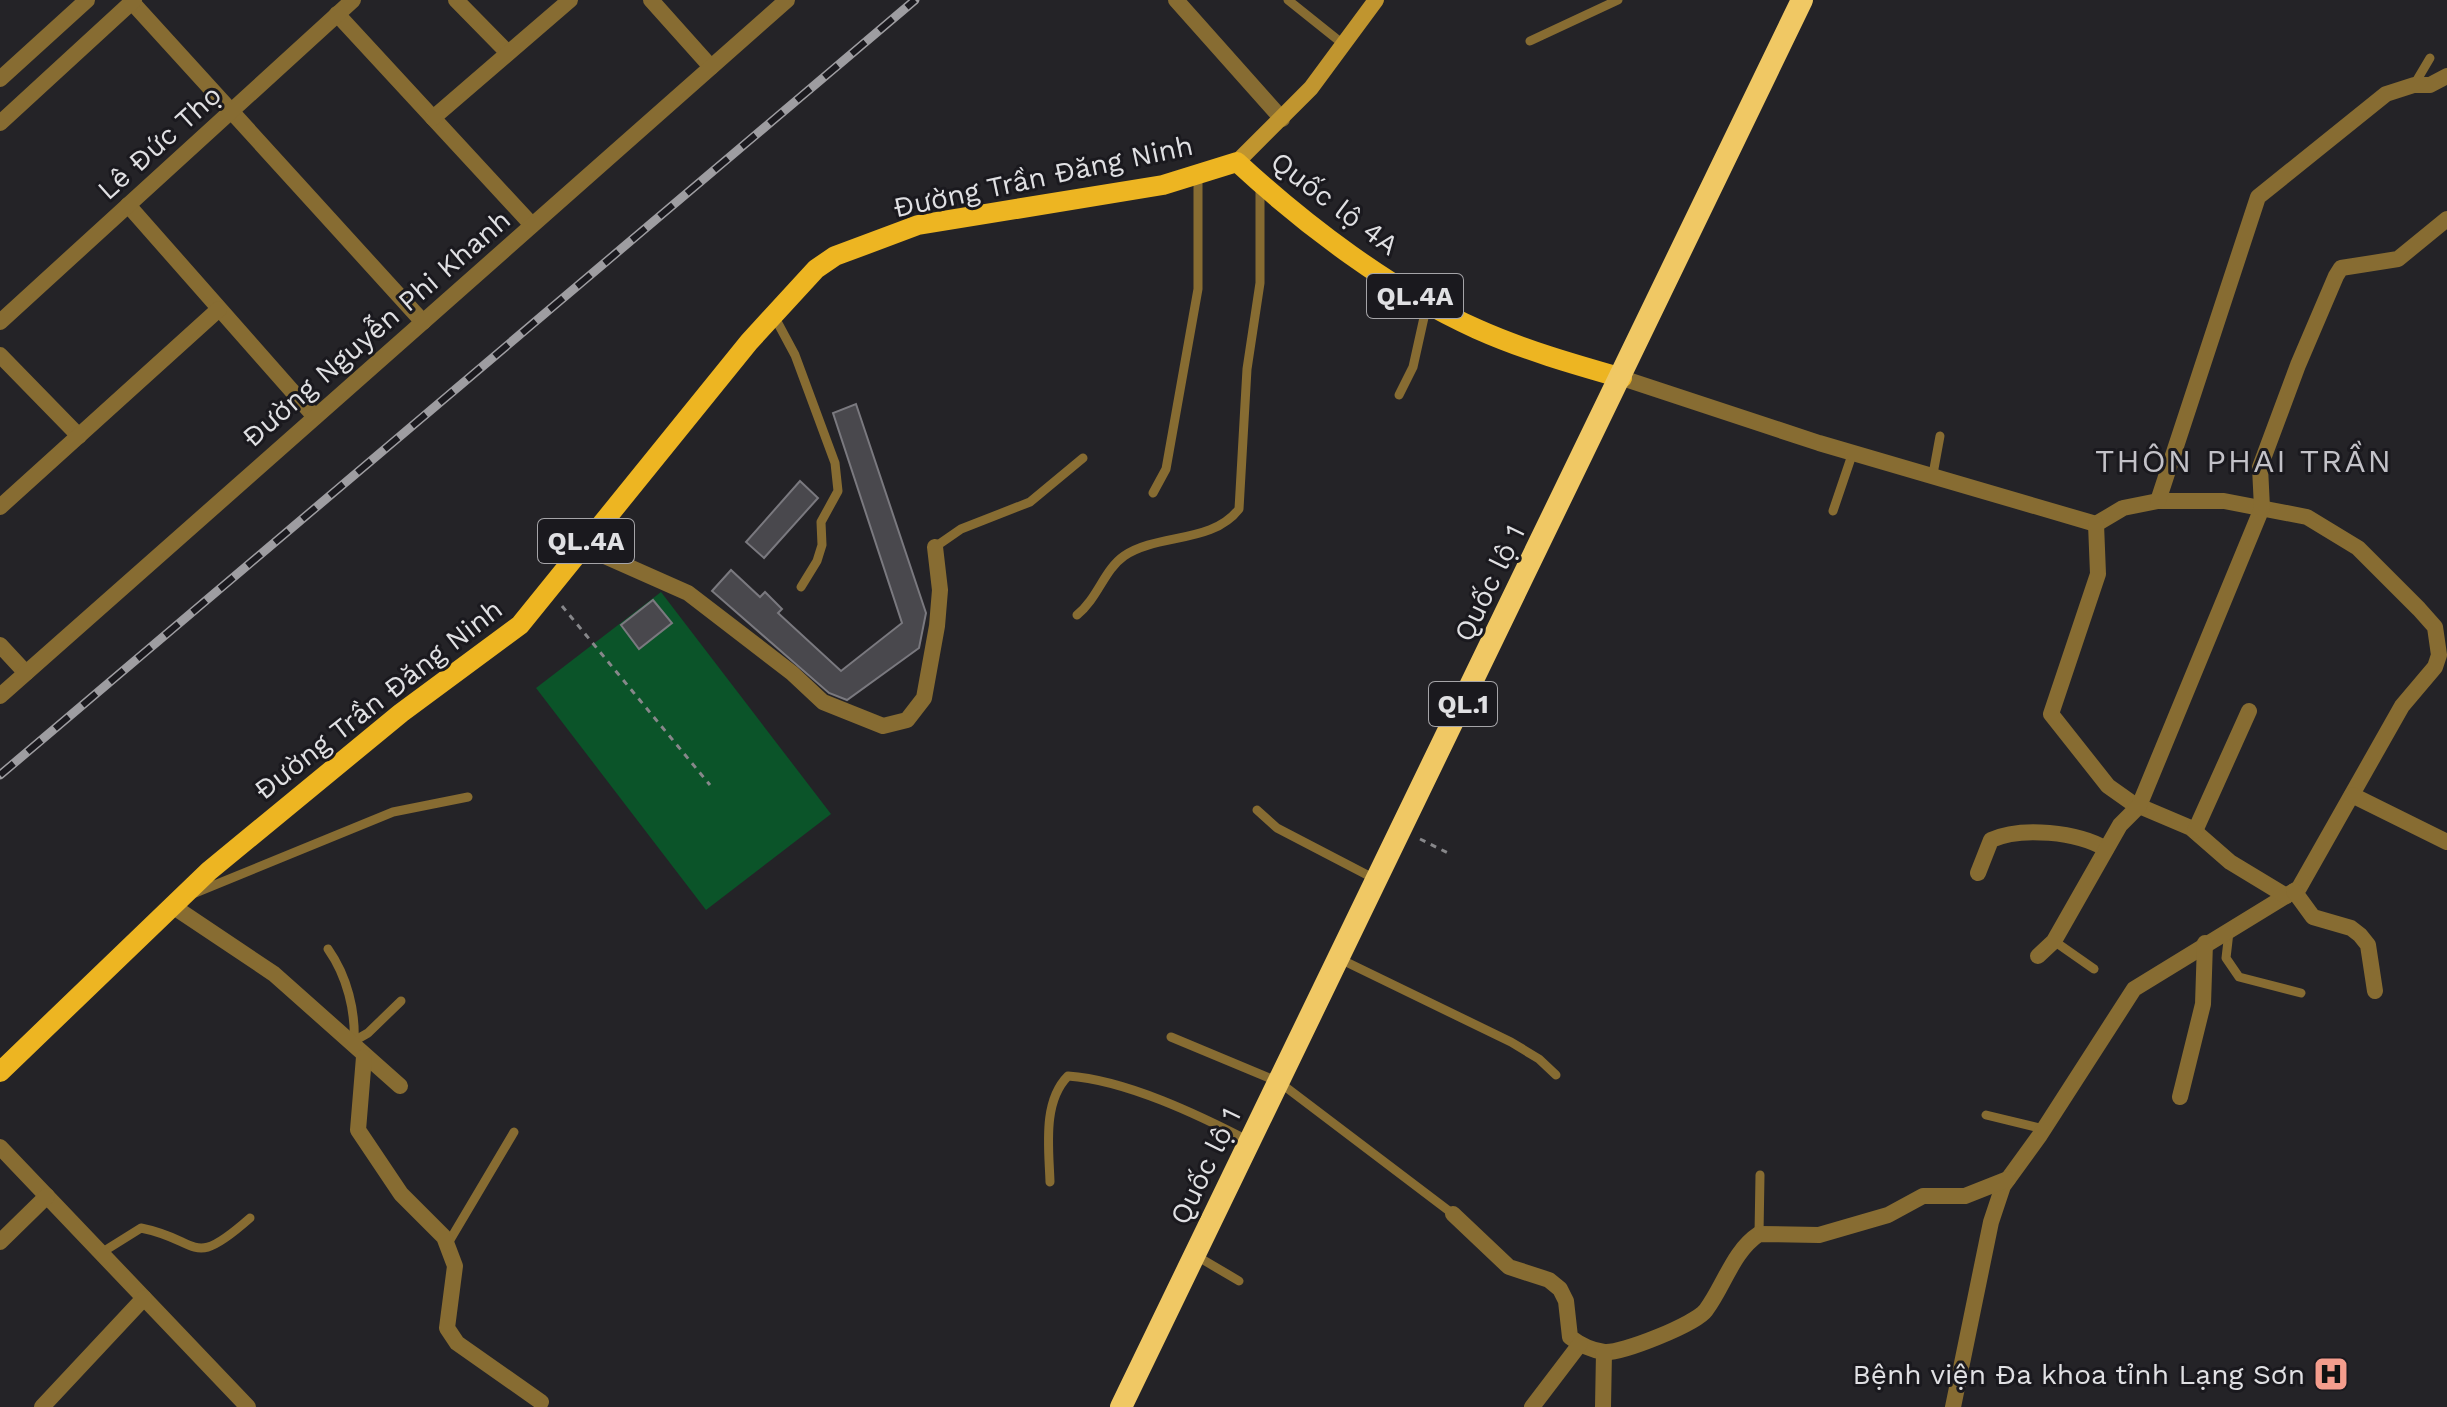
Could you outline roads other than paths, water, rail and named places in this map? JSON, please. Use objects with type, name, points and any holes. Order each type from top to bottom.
[{"type":"highway","name":"Quốc lộ 1","points":[[1121,1407],[1622,378],[1802,0]]},
{"type":"main road","points":[[1237,162],[1282,119],[1376,0]]},
{"type":"main road","name":"Quốc lộ 4A","points":[[1237,162],[1289,209],[1427,304],[1541,355],[1622,378]]},
{"type":"main road","name":"Đường Trần Đăng Ninh","points":[[0,1072],[222,861],[389,722],[520,625],[773,314],[816,269],[835,256],[918,225],[1163,185],[1237,162]]},
{"type":"street","points":[[0,79],[87,0]]},
{"type":"street","name":"Lê Đức Thọ","points":[[0,322],[353,0]]},
{"type":"street","points":[[456,0],[508,53]]},
{"type":"street","points":[[433,118],[570,0]]},
{"type":"street","points":[[651,0],[711,67]]},
{"type":"street","name":"Đường Nguyễn Phi Khanh","points":[[0,696],[787,0]]},
{"type":"street","points":[[1176,0],[1282,119]]},
{"type":"street","points":[[0,123],[132,1],[423,322]]},
{"type":"street","points":[[337,14],[532,225]]},
{"type":"street","points":[[2158,501],[2258,197],[2386,94],[2414,85],[2430,85],[2447,76]]},
{"type":"street","points":[[128,205],[315,417]]},
{"type":"street","points":[[2038,956],[2054,941],[2120,825],[2139,806],[2262,508],[2260,467],[2298,365],[2336,276],[2341,268],[2398,259],[2447,219]]},
{"type":"street","points":[[0,507],[219,309]]},
{"type":"street","points":[[0,355],[79,436]]},
{"type":"street","points":[[1622,378],[1853,452],[2096,524],[2123,508],[2158,501],[2224,501],[2307,517],[2358,548],[2435,627],[2443,646],[2435,667],[2402,706],[2299,888],[2134,989],[2008,1179],[1991,1222],[1953,1407]]},
{"type":"street","points":[[2096,524],[2098,574],[2051,714],[2108,786],[2139,806],[2195,831],[2230,862],[2290,893],[2313,917],[2351,928],[2360,935],[2368,945],[2375,991]]},
{"type":"street","points":[[582,546],[688,593],[792,673],[823,702],[883,726],[907,720],[924,698],[939,602],[935,547]]},
{"type":"street","points":[[0,645],[26,673]]},
{"type":"street","points":[[2195,831],[2249,711]]},
{"type":"street","points":[[2352,795],[2447,842]]},
{"type":"street","points":[[1978,873],[1991,840],[2000,836],[2031,833],[2077,838],[2106,849]]},
{"type":"street","points":[[179,902],[274,974],[400,1086]]},
{"type":"street","points":[[2180,1097],[2203,1004],[2205,943]]},
{"type":"street","points":[[358,1049],[358,1130],[385,1174],[447,1245],[455,1266],[447,1328],[457,1343],[541,1402]]},
{"type":"street","points":[[0,1147],[144,1298],[237,1403]]},
{"type":"street","points":[[1453,1214],[1509,1267],[1549,1280],[1560,1289],[1566,1301],[1567,1331],[1580,1344],[1604,1352],[1622,1350],[1699,1318],[1740,1253],[1759,1234],[1819,1235],[1888,1215],[1923,1196],[1965,1196],[2008,1179]]},
{"type":"street","points":[[0,1242],[47,1196]]},
{"type":"street","points":[[42,1407],[144,1298]]},
{"type":"street","points":[[1532,1407],[1580,1344]]},
{"type":"street","points":[[1603,1407],[1604,1352]]},
{"type":"lane","points":[[1288,0],[1343,44]]},
{"type":"lane","points":[[1530,41],[1618,0]]},
{"type":"lane","points":[[2414,85],[2430,58]]},
{"type":"lane","points":[[1153,493],[1166,469],[1198,289],[1198,174]]},
{"type":"lane","points":[[1077,615],[1100,591],[1105,578],[1124,556],[1210,529],[1231,519],[1239,509],[1247,369],[1260,283],[1260,183]]},
{"type":"lane","points":[[1399,395],[1413,367],[1427,304]]},
{"type":"lane","points":[[773,314],[795,355],[835,463],[838,491],[821,522],[822,545],[817,561],[801,587]]},
{"type":"lane","points":[[1933,474],[1940,436]]},
{"type":"lane","points":[[1833,511],[1853,452]]},
{"type":"lane","points":[[935,547],[961,529],[1030,502],[1083,458]]},
{"type":"lane","points":[[179,902],[393,812],[468,797]]},
{"type":"lane","points":[[1257,810],[1277,828],[1378,881]]},
{"type":"lane","points":[[2230,928],[2226,958],[2239,977],[2301,993]]},
{"type":"lane","points":[[2054,941],[2094,969]]},
{"type":"lane","points":[[328,949],[339,965],[351,1004],[358,1049]]},
{"type":"lane","points":[[1340,959],[1511,1042],[1539,1059],[1556,1075]]},
{"type":"lane","points":[[358,1049],[368,1033],[401,1001]]},
{"type":"lane","points":[[1171,1037],[1279,1082],[1453,1214]]},
{"type":"lane","points":[[1050,1182],[1049,1128],[1058,1087],[1068,1076],[1094,1078],[1213,1122],[1251,1142]]},
{"type":"lane","points":[[1986,1115],[2044,1129]]},
{"type":"lane","points":[[447,1245],[514,1132]]},
{"type":"lane","points":[[1759,1234],[1760,1175]]},
{"type":"lane","points":[[101,1253],[141,1228],[159,1231],[184,1246],[205,1249],[222,1243],[250,1218]]},
{"type":"lane","points":[[1195,1255],[1239,1281]]},
{"type":"railway","points":[[0,775],[915,0]]},
{"type":"place","name":"Bệnh viện Đa khoa tỉnh Lạng Sơn","points":[[2331,1374]]},
{"type":"district","name":"THÔN PHAI TRẦN","points":[[2244,461]]}]
